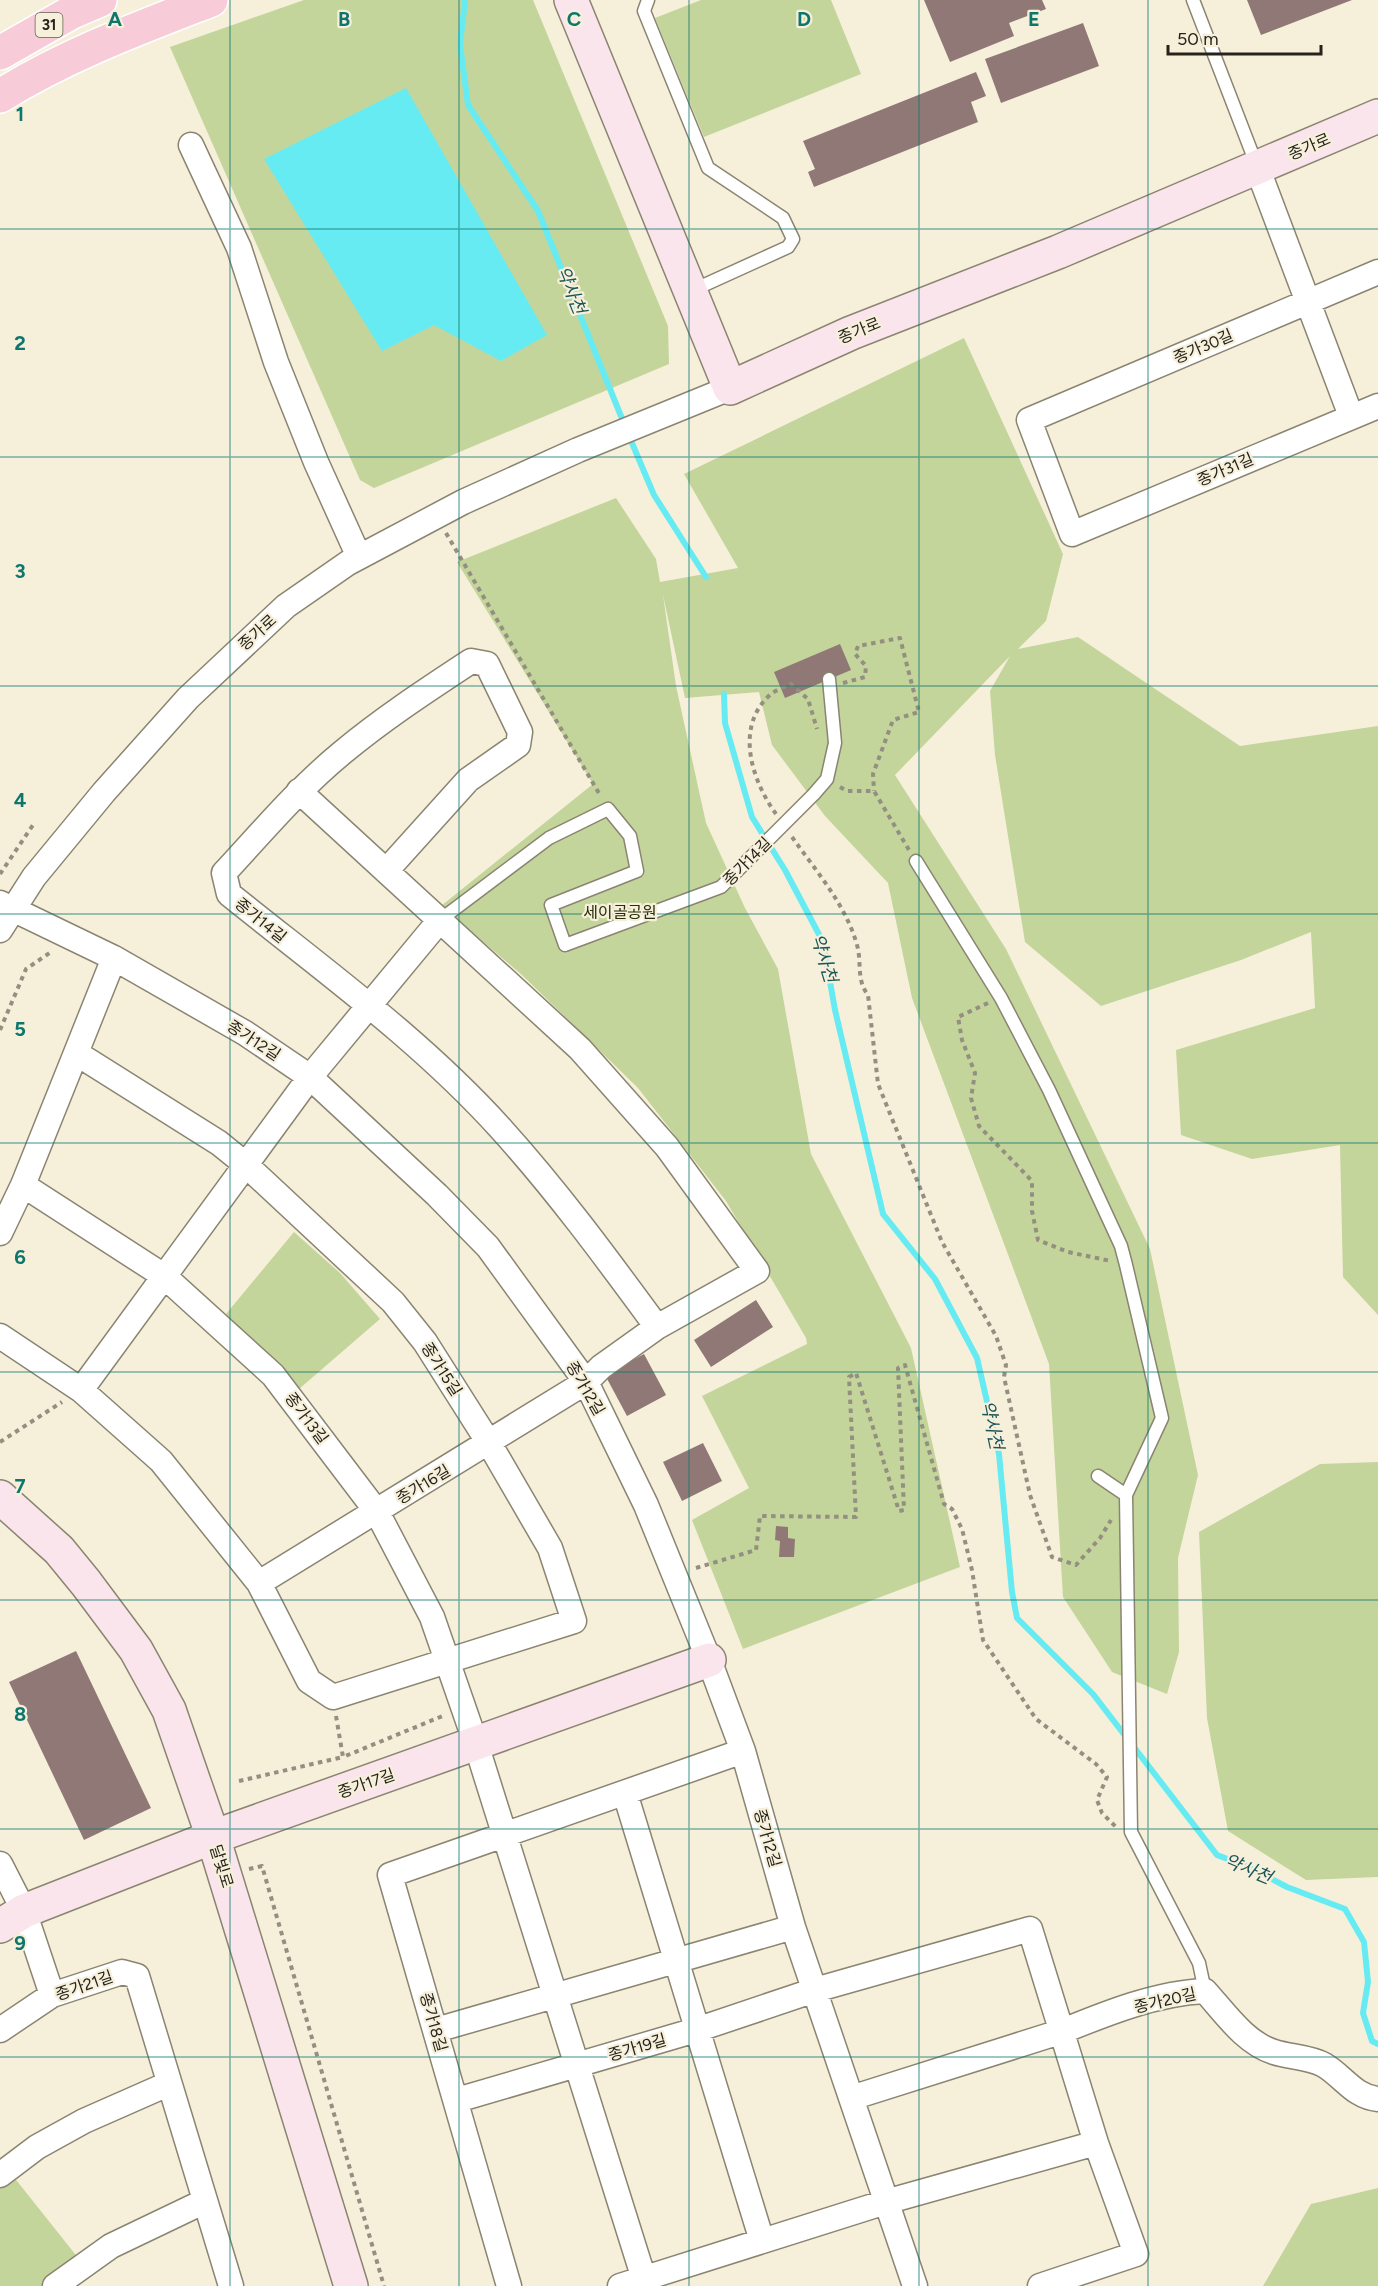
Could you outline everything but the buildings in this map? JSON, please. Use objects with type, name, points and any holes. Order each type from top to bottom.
[{"type":"main road","name":"31","points":[[0,53],[72,12],[100,0]]},
{"type":"main road","name":"31","points":[[0,96],[28,78],[91,47],[211,0]]},
{"type":"main road","points":[[571,0],[730,388]]},
{"type":"main road","name":"종가로","points":[[730,388],[851,333],[1058,252],[1378,116]]},
{"type":"main road","name":"달빛로","points":[[0,1497],[59,1550],[115,1619],[136,1650],[169,1710],[225,1875],[351,2286]]},
{"type":"main road","name":"종가17길","points":[[12,1918],[213,1838],[709,1660]]},
{"type":"street","points":[[191,145],[239,248],[276,362],[316,462],[359,557]]},
{"type":"street","points":[[1257,167],[1351,416]]},
{"type":"street","name":"종가30길","points":[[1072,534],[1029,420],[1378,272]]},
{"type":"street","name":"종가로","points":[[0,930],[7,906],[34,878],[104,792],[188,698],[286,606],[359,557],[435,516],[578,450],[677,412],[730,388]]},
{"type":"street","name":"종가31길","points":[[1072,534],[1378,406]]},
{"type":"street","name":"종가14길","points":[[386,871],[468,780],[518,745],[520,732],[488,664],[471,661],[396,710],[299,791],[224,873],[229,894],[417,1047],[501,1128],[567,1206],[657,1327]]},
{"type":"street","points":[[299,791],[580,1049],[667,1147],[757,1271],[657,1327],[601,1367],[586,1382]]},
{"type":"street","name":"종가12길","points":[[7,906],[114,958],[245,1032],[310,1077],[437,1195],[488,1247],[586,1382],[646,1505],[743,1751],[793,1927],[851,2098],[889,2201]]},
{"type":"street","points":[[81,1390],[310,1077],[440,920]]},
{"type":"street","points":[[0,1233],[23,1185],[114,958]]},
{"type":"street","name":"종가15길","points":[[76,1053],[219,1143],[245,1164],[393,1302],[425,1342],[489,1443],[550,1548],[574,1621],[445,1661]]},
{"type":"street","name":"종가13길","points":[[23,1185],[164,1276],[273,1374],[377,1512],[432,1617],[445,1661],[476,1744],[504,1835]]},
{"type":"street","points":[[0,1336],[81,1390],[161,1461],[259,1583],[309,1681],[333,1697],[445,1661]]},
{"type":"street","name":"종가16길","points":[[259,1583],[586,1382]]},
{"type":"street","name":"종가18길","points":[[509,2286],[390,1875],[743,1751]]},
{"type":"street","points":[[625,1793],[674,1961],[762,2241]]},
{"type":"street","points":[[504,1835],[644,2279]]},
{"type":"street","points":[[0,1864],[12,1918],[52,1995]]},
{"type":"street","points":[[436,2031],[793,1927]]},
{"type":"street","points":[[815,1990],[1030,1929],[1096,2143],[1136,2254],[1040,2286]]},
{"type":"street","name":"종가21길","points":[[0,2030],[52,1995],[122,1972],[137,1976],[231,2286]]},
{"type":"street","name":"종가19길","points":[[457,2100],[696,2030],[815,1990]]},
{"type":"street","name":"종가20길","points":[[1063,2031],[1096,2017],[1160,1998],[1205,1991],[1252,2041],[1273,2052],[1323,2064],[1347,2085],[1369,2098],[1378,2099]]},
{"type":"street","points":[[851,2098],[1063,2031]]},
{"type":"street","points":[[0,2175],[37,2147],[84,2121],[168,2084]]},
{"type":"street","points":[[620,2286],[889,2201],[1096,2143]]},
{"type":"street","points":[[54,2286],[111,2246],[205,2201]]},
{"type":"street","points":[[889,2201],[915,2286]]},
{"type":"lane","points":[[648,0],[644,11],[708,168],[783,218],[793,239],[788,247],[690,291]]},
{"type":"lane","points":[[1193,0],[1257,167]]},
{"type":"lane","name":"종가14길","points":[[608,809],[630,836],[637,871],[551,905],[565,945],[721,887],[827,779],[835,743],[831,683]]},
{"type":"lane","points":[[440,920],[549,838],[608,809]]},
{"type":"lane","points":[[916,861],[1001,998],[1049,1090],[1121,1246],[1126,1265],[1162,1418],[1126,1495],[1131,1690],[1130,1824],[1131,1832],[1199,1963],[1205,1991]]},
{"type":"lane","points":[[1098,1476],[1126,1495]]},
{"type":"path","points":[[435,516],[608,809]]},
{"type":"path","points":[[831,683],[865,677],[866,666],[855,654],[858,646],[900,638],[919,712],[893,720],[873,774],[874,791],[916,861]]},
{"type":"path","points":[[782,823],[760,789],[748,749],[753,719],[770,694],[791,684],[808,699],[819,737]]},
{"type":"path","points":[[827,779],[847,791],[874,791]]},
{"type":"path","points":[[0,874],[33,825]]},
{"type":"path","points":[[789,832],[841,905],[858,947],[862,988],[868,995],[878,1084],[942,1242],[996,1336],[1006,1365],[1004,1377],[1030,1495],[1052,1557],[1076,1565],[1100,1538],[1126,1495]]},
{"type":"path","points":[[0,1030],[26,969],[50,951],[60,956]]},
{"type":"path","points":[[1001,998],[958,1017],[962,1040],[975,1073],[971,1098],[979,1126],[1032,1181],[1032,1211],[1038,1240],[1068,1252],[1126,1265]]},
{"type":"path","points":[[696,1568],[756,1550],[760,1516],[856,1517],[849,1377],[856,1373],[899,1511],[904,1510],[898,1368],[905,1365],[944,1504],[952,1509],[962,1529],[972,1570],[983,1640],[1036,1719],[1096,1764],[1107,1777],[1097,1800],[1102,1813],[1125,1836],[1130,1824]]},
{"type":"path","points":[[0,1442],[81,1390]]},
{"type":"path","points":[[333,1697],[343,1757]]},
{"type":"path","points":[[239,1781],[343,1757],[462,1708]]},
{"type":"path","points":[[225,1875],[262,1866],[384,2286]]},
{"type":"green space","points":[[304,0],[533,0],[668,326],[669,364],[374,488],[360,480],[170,47]]},
{"type":"green space","points":[[701,0],[831,0],[861,74],[704,137],[655,18]]},
{"type":"green space","name":"세이골공원","points":[[964,338],[1063,554],[1046,621],[1018,649],[1078,637],[1240,746],[1378,726],[1378,1315],[1343,1277],[1340,1145],[1252,1159],[1181,1135],[1176,1050],[1315,1008],[1311,932],[1241,960],[1101,1006],[1025,942],[995,755],[990,691],[1010,656],[895,775],[1006,949],[1150,1249],[1198,1475],[1178,1558],[1179,1652],[1167,1694],[1112,1672],[1063,1597],[1049,1364],[912,998],[888,883],[825,816],[772,745],[759,692],[685,698],[663,595],[676,686],[706,823],[745,908],[778,969],[811,1154],[911,1348],[960,1567],[743,1649],[692,1520],[749,1488],[702,1396],[807,1344],[806,1338],[726,1201],[638,1088],[522,975],[441,906],[593,784],[457,562],[616,498],[656,559],[660,582],[738,568],[684,474]]},
{"type":"green space","points":[[294,1232],[340,1273],[380,1319],[299,1389],[226,1314]]},
{"type":"green space","points":[[1378,1462],[1378,1877],[1306,1880],[1228,1831],[1207,1718],[1199,1532],[1320,1464]]},
{"type":"green space","points":[[13,2176],[79,2259],[43,2286],[0,2286],[0,2188]]},
{"type":"green space","points":[[1378,2188],[1378,2286],[1263,2286],[1311,2204]]},
{"type":"water","points":[[406,88],[547,335],[501,361],[434,325],[382,351],[264,159]]},
{"type":"waterway","name":"약사천","points":[[465,0],[460,44],[468,105],[538,211],[625,426]]},
{"type":"waterway","name":"약사천","points":[[629,436],[654,495],[706,577]]},
{"type":"waterway","name":"약사천","points":[[724,694],[725,723],[752,817],[785,870],[823,942],[835,1010],[883,1214],[935,1279],[977,1358],[999,1454],[1012,1592],[1017,1618],[1093,1694],[1217,1855],[1251,1868],[1287,1887],[1345,1909],[1364,1942],[1368,1982],[1363,2013],[1372,2041],[1378,2044]]}]
